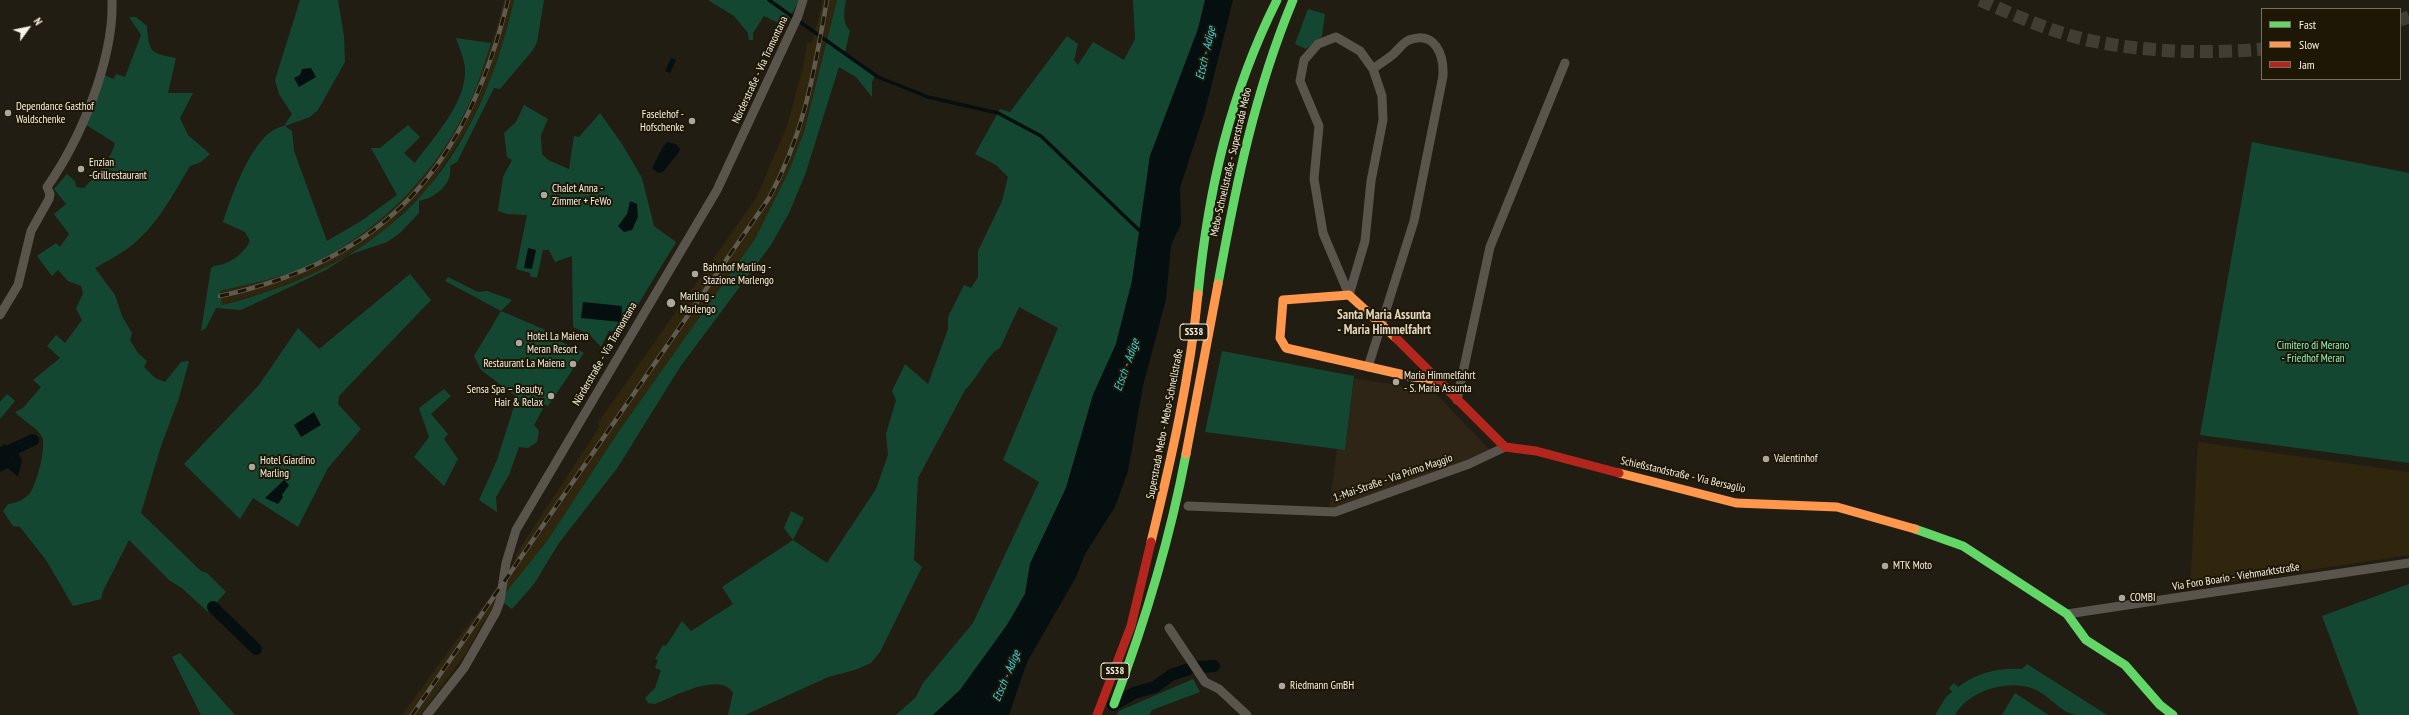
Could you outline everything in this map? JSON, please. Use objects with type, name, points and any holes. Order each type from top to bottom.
[{"type":"main road","points":[[1257,40],[1261,12],[1266,0]]},
{"type":"main road","name":"SS38","points":[[1257,40],[1277,0]]},
{"type":"main road","name":"Mebo-Schnellstraße - Superstrada Mebo","points":[[1110,715],[1143,629],[1187,456],[1243,156],[1260,88],[1293,0]]},
{"type":"main road","points":[[1279,34],[1294,17],[1304,0]]},
{"type":"main road","name":"Superstrada Mebo - Mebo-Schnellstraße","points":[[1097,715],[1131,626],[1173,451],[1193,342],[1201,261],[1219,157],[1237,92],[1257,40]]},
{"type":"main road","points":[[1438,380],[1413,377],[1286,348],[1280,338],[1283,300],[1348,295],[1383,325],[1438,380],[1505,447]]},
{"type":"main road","name":"Schießstandstraße - Via Bersaglio","points":[[1505,447],[1536,451],[1736,502],[1837,507],[1911,528],[1963,546],[2067,614],[2086,640],[2124,666],[2160,705],[2174,715]]},
{"type":"street","points":[[0,315],[18,285],[31,231],[49,199],[50,194],[47,186],[66,157],[83,123],[101,74],[113,15],[112,0]]},
{"type":"street","name":"Nörderstraße - Via Tramontana","points":[[427,715],[464,668],[496,612],[500,601],[506,563],[516,530],[717,190],[798,16],[803,0]]},
{"type":"street","points":[[1336,37],[1360,50],[1373,68],[1382,96],[1383,120],[1371,181],[1365,241],[1348,295],[1323,233],[1314,179],[1319,126],[1300,82],[1304,60],[1318,44],[1336,37]]},
{"type":"street","points":[[1368,367],[1383,325],[1414,221],[1443,76],[1444,61],[1438,48],[1424,38],[1408,40],[1392,56],[1373,68]]},
{"type":"street","points":[[1458,400],[1490,247],[1565,63]]},
{"type":"street","name":"1.-Mai-Straße - Via Primo Maggio","points":[[1188,506],[1335,512],[1469,464],[1505,447]]},
{"type":"street","name":"Via Foro Boario - Viehmarktstraße","points":[[2067,614],[2409,563]]},
{"type":"street","points":[[1169,628],[1205,682],[1219,689],[1247,715]]},
{"type":"shaded area","points":[[504,0],[514,0],[500,52],[488,85],[469,127],[429,187],[383,232],[325,269],[273,290],[221,305],[220,291],[254,283],[307,266],[350,242],[397,204],[421,178],[448,142],[465,113],[495,33]]},
{"type":"shaded area","points":[[823,0],[837,0],[804,132],[788,173],[755,239],[619,431],[547,541],[482,624],[466,653],[431,701],[420,715],[402,715],[460,635],[513,569],[516,554],[600,426],[597,424],[756,198],[787,126],[804,64],[807,42],[812,43]]},
{"type":"shaded area","points":[[1354,378],[1433,391],[1493,453],[1329,512],[1337,449],[1345,450]]},
{"type":"shaded area","points":[[2198,442],[2409,472],[2409,555],[2190,588]]},
{"type":"green space","points":[[300,0],[338,0],[344,36],[345,62],[318,110],[310,117],[285,126],[292,131],[294,151],[327,241],[361,221],[397,195],[371,148],[380,148],[408,125],[420,137],[404,153],[415,163],[448,118],[461,94],[464,81],[465,68],[463,56],[456,38],[491,43],[472,97],[451,138],[435,161],[398,203],[355,239],[332,254],[297,270],[220,291],[222,305],[281,287],[333,263],[378,235],[417,200],[449,160],[476,113],[497,60],[514,0],[544,0],[537,42],[533,50],[500,89],[494,88],[457,162],[450,166],[449,179],[446,184],[431,197],[419,201],[419,213],[400,233],[387,242],[349,255],[326,270],[241,310],[216,308],[206,328],[201,331],[211,268],[224,264],[233,259],[243,251],[250,241],[245,232],[223,222],[238,182],[253,152],[263,139],[273,130],[284,126],[292,114],[279,94],[275,80]]},
{"type":"green space","points":[[708,0],[799,0],[787,23],[783,25],[764,16],[753,33],[753,40],[749,40],[748,33],[734,16]]},
{"type":"green space","points":[[837,0],[846,0],[844,12],[845,20],[847,28],[850,31],[845,52],[875,75],[872,82],[872,97],[856,77],[839,67],[805,175],[789,213],[771,245],[680,367],[618,467],[559,543],[534,584],[512,609],[500,600],[547,541],[619,431],[755,239],[788,173],[804,132]]},
{"type":"green space","points":[[1133,0],[1205,0],[1198,29],[1150,156],[1132,281],[1116,344],[1093,395],[1066,488],[1030,564],[1025,594],[1007,625],[960,690],[933,715],[896,715],[916,697],[923,683],[973,623],[1039,482],[1003,460],[1058,328],[1019,307],[1000,348],[991,355],[974,380],[965,390],[918,478],[914,560],[922,567],[880,652],[871,663],[855,670],[828,677],[745,715],[728,715],[733,693],[727,687],[718,684],[696,688],[655,704],[648,703],[645,698],[655,688],[661,670],[655,668],[658,660],[655,659],[663,645],[666,646],[682,621],[691,631],[733,604],[722,587],[793,540],[827,563],[876,489],[888,455],[886,434],[896,400],[892,391],[905,364],[928,384],[948,329],[948,317],[964,285],[971,288],[978,277],[978,251],[1002,201],[1008,177],[996,165],[975,154],[1000,109],[1010,112],[1067,36],[1078,44],[1074,60],[1078,65],[1093,42],[1124,60],[1135,39]]},
{"type":"green space","points":[[1308,9],[1325,14],[1322,36],[1306,49],[1295,44]]},
{"type":"green space","points":[[129,17],[136,17],[147,26],[150,46],[155,53],[176,58],[168,93],[193,93],[180,118],[188,135],[210,154],[201,162],[190,166],[163,211],[137,241],[123,252],[95,268],[115,295],[122,316],[132,333],[130,340],[138,353],[147,361],[144,367],[155,378],[165,382],[181,362],[189,361],[179,398],[161,446],[141,513],[201,571],[207,573],[226,592],[208,612],[183,589],[169,580],[129,540],[103,591],[101,599],[73,606],[46,560],[20,527],[13,526],[3,511],[8,504],[20,501],[30,493],[38,474],[43,448],[42,437],[39,433],[15,412],[23,408],[41,387],[33,380],[60,358],[47,346],[56,335],[65,343],[82,320],[76,309],[83,293],[81,286],[68,281],[58,270],[52,276],[37,256],[56,243],[60,247],[69,234],[54,214],[66,204],[54,189],[67,174],[75,181],[76,187],[84,188],[94,178],[113,150],[115,143],[83,123],[101,74],[114,79],[116,74],[125,77],[141,35]]},
{"type":"green space","points":[[524,105],[548,119],[541,135],[542,154],[548,160],[569,169],[574,136],[579,137],[600,113],[622,144],[642,178],[654,226],[676,242],[622,331],[609,331],[601,347],[590,335],[573,327],[572,256],[555,262],[549,250],[543,250],[537,278],[530,276],[530,273],[516,269],[527,215],[507,214],[498,211],[503,177],[512,160],[507,157],[504,133],[516,122]]},
{"type":"green space","name":"Cimitero di Merano - Friedhof Meran","points":[[2252,142],[2409,173],[2409,463],[2200,435]]},
{"type":"green space","points":[[410,274],[431,300],[339,396],[338,404],[361,429],[328,468],[298,527],[253,498],[240,519],[184,464],[259,385],[298,328],[319,349]]},
{"type":"green space","points":[[448,277],[478,292],[487,291],[512,300],[501,311],[445,281]]},
{"type":"green space","points":[[501,311],[555,334],[560,341],[584,353],[548,406],[545,405],[534,425],[539,431],[537,442],[528,448],[519,447],[509,475],[496,497],[497,512],[479,500],[497,460],[517,397],[481,370],[474,356]]},
{"type":"green space","points":[[1222,351],[1354,376],[1345,450],[1205,432]]},
{"type":"green space","points":[[444,389],[451,396],[431,414],[448,434],[444,439],[458,459],[444,486],[414,457],[429,437],[419,408]]},
{"type":"green space","points":[[7,394],[15,401],[0,419],[0,402]]},
{"type":"green space","points":[[791,511],[804,518],[793,540],[784,528]]},
{"type":"green space","points":[[2409,584],[2409,715],[2359,715],[2322,616]]},
{"type":"green space","points":[[180,653],[235,715],[201,715],[172,657]]},
{"type":"green space","points":[[2027,664],[2107,715],[2071,714],[2034,689],[2013,685],[2002,686],[1980,693],[1961,706],[1955,715],[1935,715],[1946,697],[1952,692],[1949,688],[1954,683],[1958,687],[1981,674],[2004,669],[2022,669]]},
{"type":"green space","points":[[1193,679],[1200,692],[1152,710],[1149,715],[1117,715],[1119,711]]},
{"type":"green space","points":[[2015,693],[2044,712],[2049,715],[2002,715]]},
{"type":"water","name":"Etsch - Adige","points":[[1205,0],[1233,0],[1205,111],[1180,188],[1181,224],[1171,245],[1166,299],[1143,386],[1128,471],[1115,507],[1085,554],[1076,577],[1027,662],[1009,715],[933,715],[960,690],[1007,625],[1025,594],[1030,564],[1066,488],[1093,395],[1116,344],[1132,281],[1150,156],[1198,29]]},
{"type":"water","points":[[671,58],[676,60],[670,73],[665,71]]},
{"type":"water","points":[[311,68],[316,77],[299,87],[294,78],[300,75],[302,69]]},
{"type":"water","points":[[667,142],[676,144],[680,149],[663,172],[658,173],[652,168]]},
{"type":"water","points":[[630,201],[637,204],[638,217],[632,230],[624,232],[618,226],[627,214]]},
{"type":"water","points":[[528,248],[536,250],[532,269],[524,268]]},
{"type":"water","points":[[583,302],[622,306],[621,322],[581,318]]},
{"type":"water","points":[[314,412],[321,425],[301,437],[294,425]]},
{"type":"water","points":[[5,444],[12,457],[18,453],[22,460],[18,477],[8,468],[0,472],[0,447]]},
{"type":"water","points":[[284,480],[289,485],[278,504],[265,498]]},
{"type":"waterway","points":[[769,0],[878,77],[928,97],[998,113],[1041,136],[1141,232]]},
{"type":"waterway","points":[[9,451],[33,440]]},
{"type":"waterway","points":[[213,607],[256,649]]},
{"type":"waterway","points":[[1200,667],[1214,666]]},
{"type":"waterway","points":[[1113,705],[1134,693],[1155,687],[1171,675],[1189,669]]},
{"type":"tunnel","points":[[1980,0],[2049,29],[2078,38],[2113,45],[2155,50],[2199,52],[2261,49]]},
{"type":"tunnel","points":[[2401,20],[2409,17]]},
{"type":"railway","points":[[220,296],[279,280],[330,257],[374,230],[412,196],[444,156],[470,110],[491,58],[508,0]]},
{"type":"railway","points":[[412,715],[769,198],[781,173],[800,125],[818,52],[827,0]]},
{"type":"traffic: fast","points":[[1198,294],[1208,217],[1224,143],[1246,71],[1277,0]]},
{"type":"traffic: fast","points":[[1218,284],[1239,175],[1257,105],[1267,70],[1293,0]]},
{"type":"traffic: fast","points":[[1114,704],[1156,580],[1180,486],[1186,454]]},
{"type":"traffic: fast","points":[[1915,529],[1963,546],[2067,614],[2086,640],[2125,665],[2160,705],[2173,715]]},
{"type":"traffic: slow","points":[[1186,454],[1218,284]]},
{"type":"traffic: slow","points":[[1151,542],[1173,450],[1185,388],[1195,325],[1198,294]]},
{"type":"traffic: slow","points":[[1396,338],[1349,295],[1283,300],[1280,338],[1286,348],[1413,377],[1438,380]]},
{"type":"traffic: slow","points":[[1619,473],[1736,503],[1837,507],[1915,529]]},
{"type":"traffic: jam","points":[[1396,338],[1505,447],[1536,451],[1619,473]]},
{"type":"traffic: jam","points":[[1097,715],[1131,626],[1151,542]]},
{"type":"place","name":"Dependance Gasthof Waldschenke","points":[[8,113]]},
{"type":"place","name":"Faselehof - Hofschenke","points":[[692,121]]},
{"type":"place","name":"Enzian -Grillrestaurant","points":[[81,169]]},
{"type":"place","name":"Chalet Anna - Zimmer + FeWo","points":[[544,195]]},
{"type":"place","name":"Bahnhof Marling - Stazione Marlengo","points":[[695,274]]},
{"type":"place","name":"Marling - Marlengo","points":[[671,303]]},
{"type":"place","name":"Hotel La Maiena Meran Resort","points":[[519,343]]},
{"type":"place","name":"Restaurant La Maiena","points":[[573,364]]},
{"type":"place","name":"Maria Himmelfahrt - S. Maria Assunta","points":[[1396,382]]},
{"type":"place","name":"Sensa Spa – Beauty, Hair & Relax","points":[[551,396]]},
{"type":"place","name":"Valentinhof","points":[[1766,459]]},
{"type":"place","name":"Hotel Giardino Marling","points":[[252,467]]},
{"type":"place","name":"MTK Moto","points":[[1885,566]]},
{"type":"place","name":"COMBI","points":[[2122,598]]},
{"type":"place","name":"Riedmann GmBH","points":[[1282,686]]},
{"type":"district","name":"Santa Maria Assunta - Maria Himmelfahrt","points":[[1384,322]]}]
